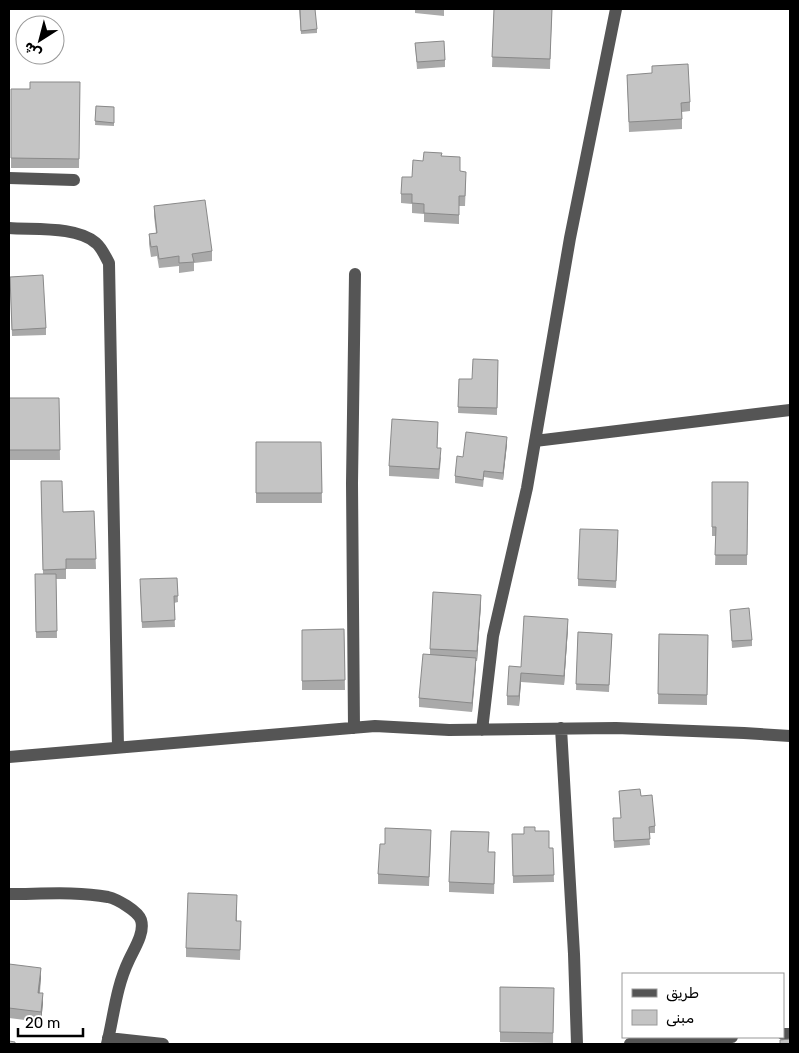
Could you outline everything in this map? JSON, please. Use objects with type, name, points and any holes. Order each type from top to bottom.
[{"type":"street","points":[[482,730],[493,636],[512,557],[535,442],[570,238],[616,9]]},
{"type":"street","points":[[9,178],[74,180]]},
{"type":"street","points":[[9,228],[74,232],[96,243],[109,263],[118,747]]},
{"type":"street","points":[[354,728],[352,483],[355,274]]},
{"type":"street","points":[[535,442],[790,410]]},
{"type":"street","points":[[9,757],[375,726],[449,730],[626,728],[790,736]]},
{"type":"street","points":[[561,728],[574,954],[577,1044]]},
{"type":"street","points":[[9,894],[76,894],[110,897],[134,910],[141,920],[141,934],[127,963],[116,995],[108,1041],[163,1044]]},
{"type":"street","points":[[630,1044],[715,1038]]},
{"type":"building","points":[[300,9],[315,9],[317,29],[301,31]]},
{"type":"building","points":[[494,9],[552,9],[550,59],[492,57]]},
{"type":"building","points":[[444,41],[445,60],[417,62],[415,43]]},
{"type":"building","points":[[688,64],[690,102],[681,103],[682,119],[629,122],[627,75],[652,73],[652,66]]},
{"type":"building","points":[[30,82],[80,82],[79,159],[11,158],[11,89],[30,89]]},
{"type":"building","points":[[96,106],[114,107],[114,123],[95,121]]},
{"type":"building","points":[[424,152],[442,153],[441,156],[460,157],[460,171],[466,172],[465,196],[459,196],[459,215],[424,213],[424,204],[412,203],[412,194],[401,194],[402,177],[412,177],[413,160],[423,161]]},
{"type":"building","points":[[205,200],[212,251],[192,254],[194,262],[179,263],[179,256],[159,259],[157,246],[151,247],[149,234],[157,233],[154,206]]},
{"type":"building","points":[[43,275],[46,328],[12,330],[10,277]]},
{"type":"building","points":[[473,359],[498,360],[497,408],[458,407],[459,379],[472,379]]},
{"type":"building","points":[[9,398],[59,398],[60,450],[9,450]]},
{"type":"building","points":[[392,419],[438,422],[437,448],[441,448],[439,469],[389,466]]},
{"type":"building","points":[[466,432],[507,437],[503,473],[484,471],[483,480],[455,476],[457,456],[463,457]]},
{"type":"building","points":[[256,442],[321,442],[322,493],[256,493]]},
{"type":"building","points":[[41,481],[62,481],[63,512],[94,511],[96,559],[66,559],[66,569],[43,570]]},
{"type":"building","points":[[712,482],[748,482],[747,555],[715,555],[716,527],[712,527]]},
{"type":"building","points":[[580,529],[618,530],[616,581],[578,579]]},
{"type":"building","points":[[35,574],[56,574],[57,631],[36,632]]},
{"type":"building","points":[[177,578],[178,596],[174,596],[175,620],[142,622],[140,579]]},
{"type":"building","points":[[433,592],[481,595],[477,651],[430,649]]},
{"type":"building","points":[[749,608],[752,640],[732,641],[730,610]]},
{"type":"building","points":[[524,616],[568,619],[564,676],[521,673],[519,696],[507,696],[509,666],[521,667]]},
{"type":"building","points":[[344,629],[345,680],[302,681],[302,630]]},
{"type":"building","points":[[578,632],[612,634],[609,685],[576,684]]},
{"type":"building","points":[[659,634],[708,635],[707,695],[658,694]]},
{"type":"building","points":[[423,654],[476,658],[472,703],[419,698]]},
{"type":"building","points":[[640,789],[641,796],[652,795],[655,826],[649,827],[650,839],[614,841],[613,818],[621,818],[619,791]]},
{"type":"building","points":[[524,827],[535,827],[535,831],[549,831],[549,848],[553,848],[554,875],[513,876],[512,834],[524,834]]},
{"type":"building","points":[[385,828],[431,830],[429,877],[378,874],[380,844],[385,844]]},
{"type":"building","points":[[451,831],[489,832],[488,852],[495,852],[494,884],[449,882]]},
{"type":"building","points":[[188,893],[237,895],[236,921],[241,921],[240,950],[186,948]]},
{"type":"building","points":[[9,964],[41,968],[38,993],[43,993],[41,1012],[9,1008]]},
{"type":"building","points":[[500,987],[554,988],[553,1033],[500,1032]]},
{"type":"building","points":[[790,1039],[790,1044],[780,1044],[780,1040]]}]
